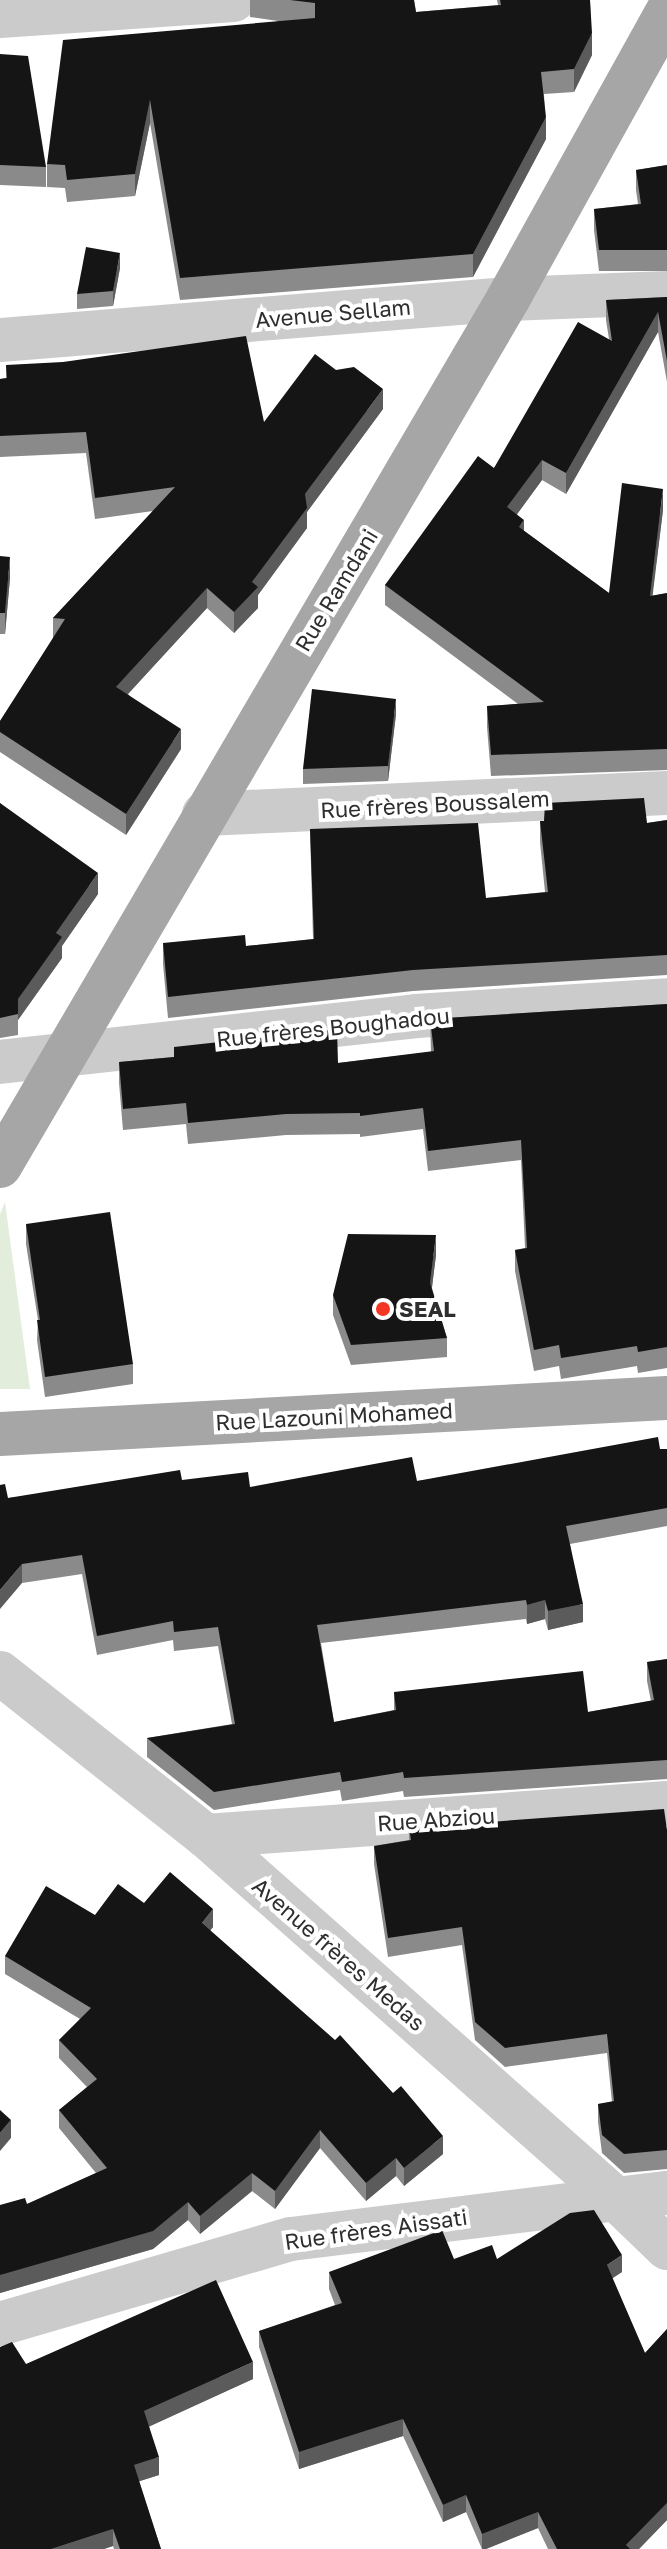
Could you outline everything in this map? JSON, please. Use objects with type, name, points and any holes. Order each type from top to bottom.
[{"type":"main road","name":"Rue Ramdani","points":[[0,1166],[508,299],[667,12]]},
{"type":"main road","name":"Rue Lazouni Mohamed","points":[[0,1434],[667,1398]]},
{"type":"street","points":[[0,16],[233,0]]},
{"type":"street","name":"Avenue Sellam","points":[[0,340],[508,299],[667,293]]},
{"type":"street","name":"Rue frères Boussalem","points":[[204,814],[667,793]]},
{"type":"street","name":"Rue frères Boughadou","points":[[0,1062],[416,1016],[667,1000]]},
{"type":"street","name":"Avenue frères Medas","points":[[0,1673],[206,1836],[615,2198],[667,2248]]},
{"type":"street","name":"Rue Abziou","points":[[206,1836],[667,1803]]},
{"type":"street","name":"Rue frères Aissati","points":[[0,2324],[291,2239],[667,2193]]},
{"type":"green space","points":[[5,1202],[30,1389],[0,1389],[0,1214]]},
{"type":"building","points":[[290,0],[414,0],[416,12],[501,5],[500,0],[590,0],[592,33],[574,69],[541,72],[546,117],[473,254],[180,278],[150,100],[135,174],[67,180],[65,165],[47,164],[63,40],[315,18],[315,3]]},
{"type":"building","points":[[0,54],[28,56],[46,167],[0,165]]},
{"type":"building","points":[[667,165],[667,250],[599,250],[594,209],[641,204],[636,170]]},
{"type":"building","points":[[86,247],[120,253],[113,291],[77,294]]},
{"type":"building","points":[[667,297],[667,361],[658,312],[566,473],[542,460],[507,507],[524,520],[519,527],[609,593],[622,483],[663,489],[650,596],[667,593],[667,749],[491,755],[487,706],[544,702],[385,585],[478,456],[494,468],[578,322],[612,341],[606,300]]},
{"type":"building","points":[[246,336],[264,422],[315,354],[336,370],[354,367],[383,389],[305,494],[307,508],[252,582],[258,587],[234,612],[207,588],[116,687],[181,729],[126,814],[0,732],[0,721],[65,619],[53,618],[175,487],[95,498],[86,432],[0,436],[0,379],[7,378],[6,365],[63,362]]},
{"type":"building","points":[[0,556],[10,557],[5,613],[0,613]]},
{"type":"building","points":[[312,689],[396,699],[388,766],[303,769]]},
{"type":"building","points":[[644,798],[647,823],[667,820],[667,955],[413,970],[168,997],[163,943],[245,935],[246,946],[314,939],[310,829],[478,823],[486,898],[548,892],[540,821],[544,821],[545,803]]},
{"type":"building","points":[[0,803],[98,873],[56,933],[62,937],[18,999],[18,1014],[0,1018]]},
{"type":"building","points":[[667,1004],[667,1347],[638,1352],[637,1346],[561,1358],[559,1345],[534,1350],[515,1250],[527,1248],[521,1140],[428,1151],[423,1108],[360,1116],[360,1113],[286,1114],[188,1123],[186,1103],[123,1109],[119,1062],[174,1057],[174,1047],[337,1029],[338,1063],[434,1051],[430,1019]]},
{"type":"building","points":[[110,1212],[133,1364],[45,1377],[26,1224]]},
{"type":"building","name":"SEAL","points":[[348,1234],[436,1235],[430,1283],[447,1338],[351,1345],[333,1295]]},
{"type":"building","points":[[658,1437],[660,1449],[667,1449],[667,1508],[566,1526],[583,1604],[548,1611],[545,1600],[527,1605],[526,1600],[317,1625],[334,1722],[396,1710],[394,1692],[583,1671],[588,1712],[654,1700],[647,1662],[667,1659],[667,1760],[404,1778],[403,1772],[342,1782],[340,1772],[214,1792],[147,1738],[235,1724],[218,1627],[174,1632],[173,1621],[97,1636],[82,1555],[22,1564],[0,1590],[0,1485],[5,1484],[8,1498],[180,1470],[182,1480],[248,1472],[250,1487],[412,1457],[417,1481]]},
{"type":"building","points":[[664,1809],[667,1830],[667,2150],[624,2154],[602,2135],[598,2104],[614,2101],[607,2034],[505,2048],[475,2022],[462,1927],[388,1938],[374,1846],[411,1840],[409,1828]]},
{"type":"building","points":[[170,1872],[213,1909],[202,1923],[335,2040],[340,2035],[393,2093],[401,2086],[443,2136],[404,2168],[396,2158],[366,2183],[320,2130],[275,2191],[252,2173],[200,2216],[188,2202],[153,2231],[0,2275],[0,2205],[25,2198],[27,2204],[107,2168],[59,2110],[97,2079],[59,2040],[91,2008],[5,1956],[46,1886],[95,1915],[118,1884],[144,1903]]},
{"type":"building","points":[[0,2110],[11,2120],[0,2133]]},
{"type":"building","points":[[594,2210],[622,2255],[607,2265],[645,2353],[667,2329],[667,2503],[626,2545],[630,2549],[557,2549],[538,2512],[482,2534],[466,2495],[443,2505],[403,2419],[299,2452],[259,2331],[342,2303],[329,2272],[442,2230],[454,2259],[492,2245],[497,2259],[570,2213]]},
{"type":"building","points":[[216,2280],[253,2362],[144,2411],[159,2457],[134,2465],[161,2549],[120,2549],[113,2529],[51,2549],[0,2549],[0,2347],[12,2342],[26,2364]]},
{"type":"place","name":"SEAL","points":[[383,1309]]}]
